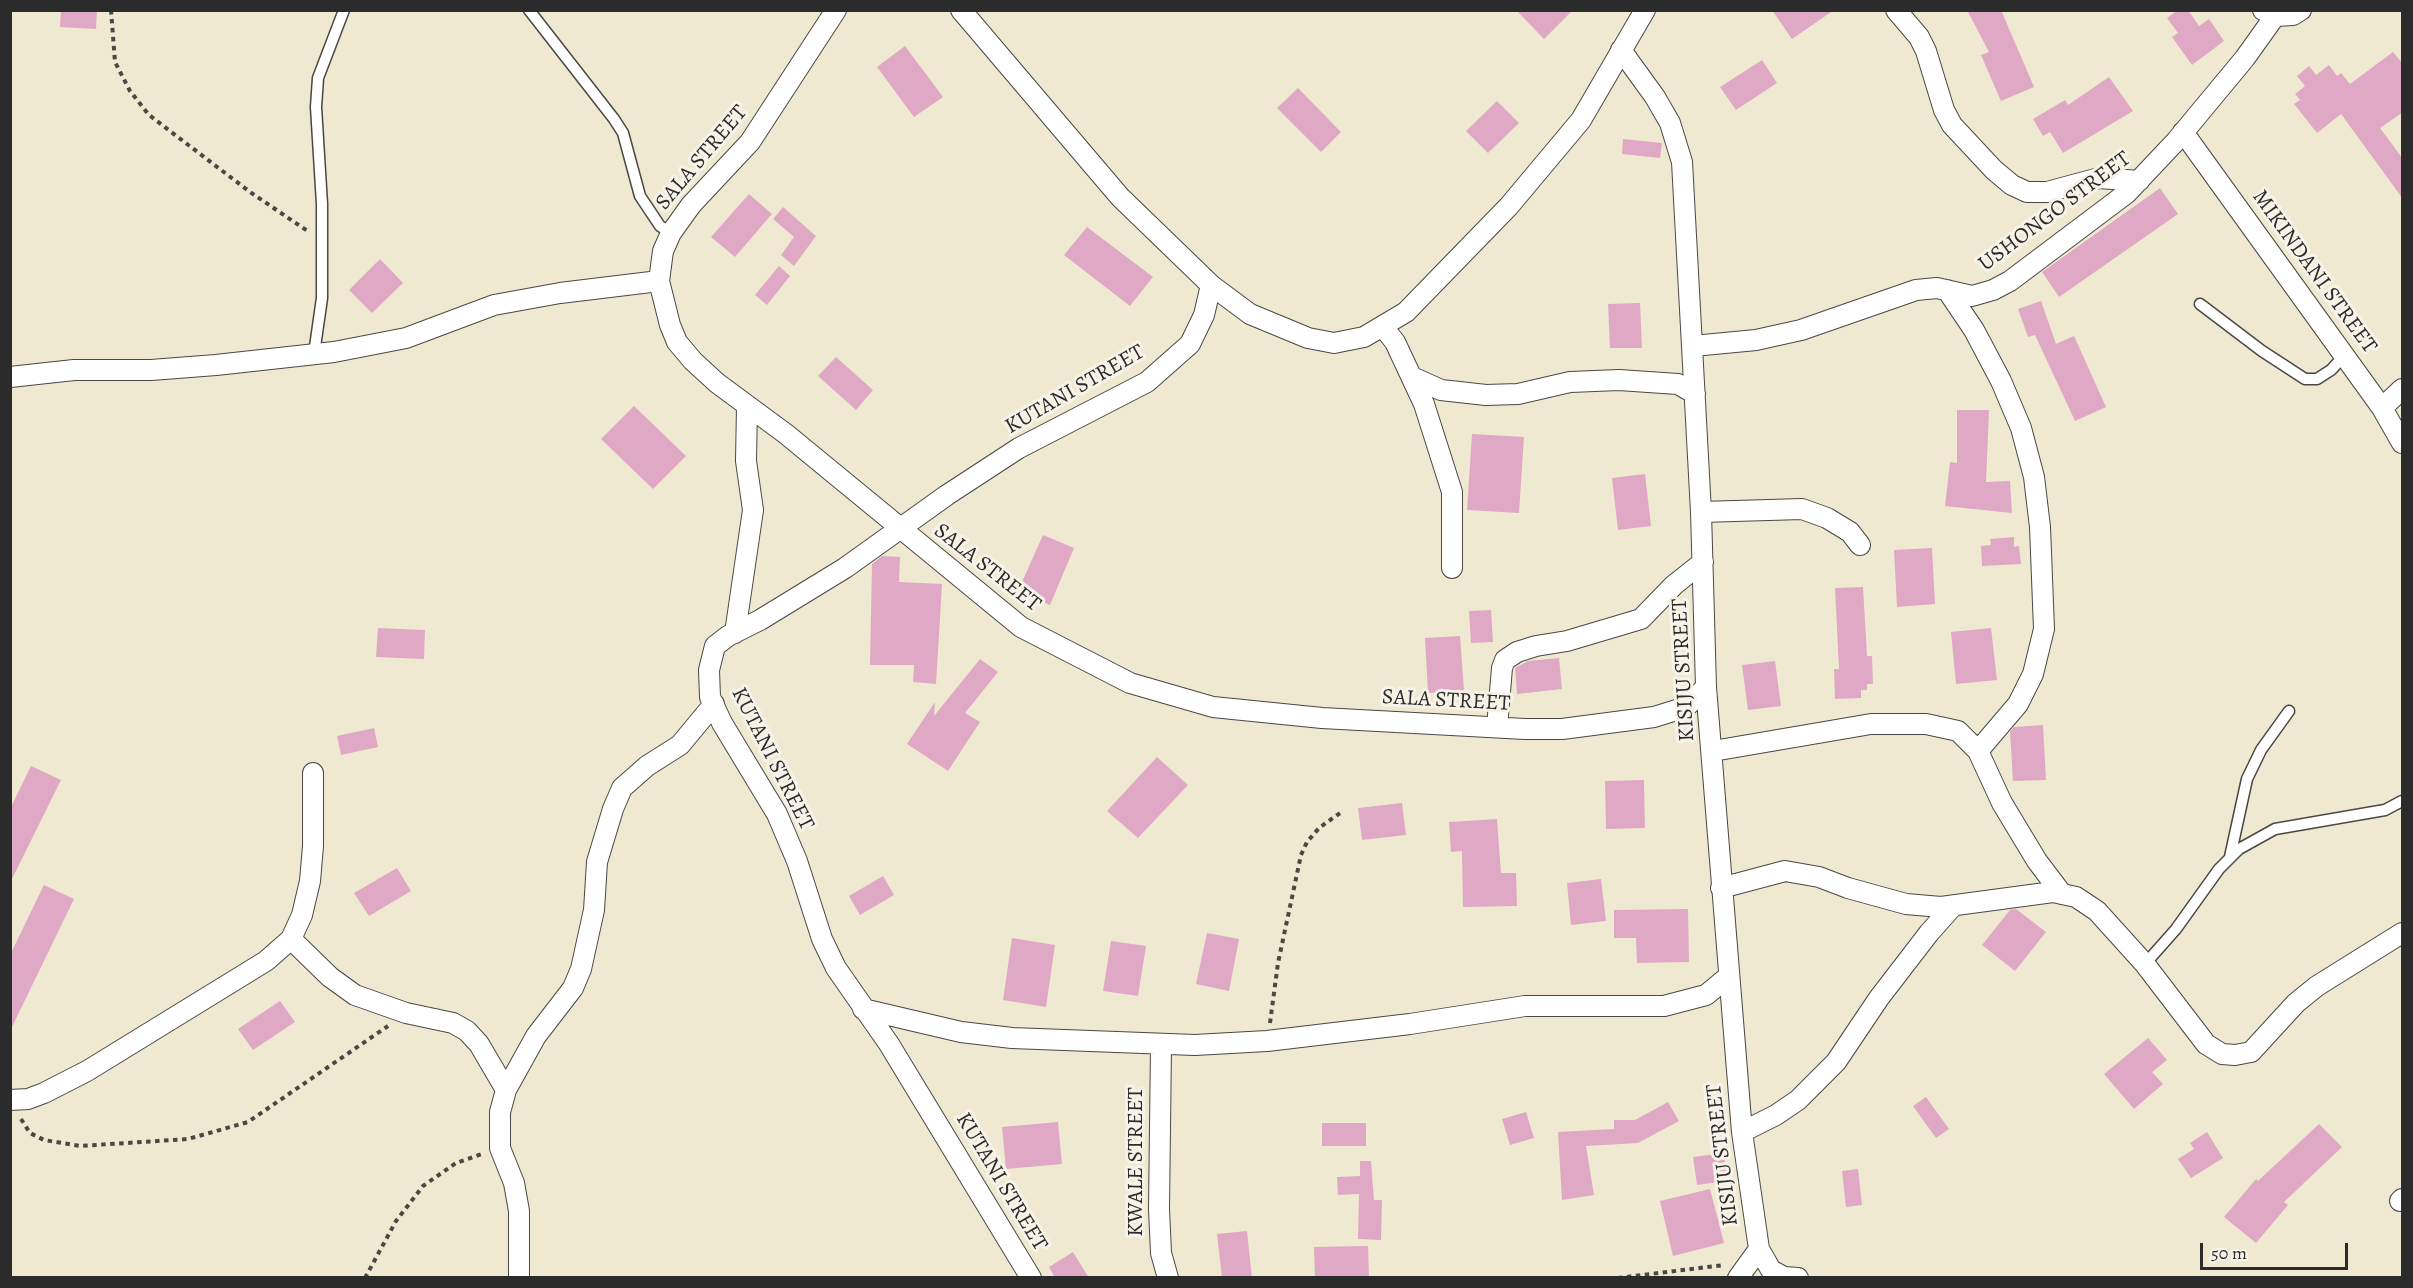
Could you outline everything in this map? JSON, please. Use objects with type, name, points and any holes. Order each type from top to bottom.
[{"type":"street","name":"SALA STREET","points":[[836,10],[750,142],[691,205],[671,233],[663,251],[659,281],[670,325],[677,342],[717,383],[850,485],[900,529],[1021,627],[1130,683],[1213,707],[1322,718],[1562,729],[1654,717],[1686,707],[1706,687]]},
{"type":"street","points":[[961,10],[1120,197],[1211,285],[1250,314],[1308,338],[1335,343],[1364,337],[1407,312],[1509,206],[1581,120],[1645,10]]},
{"type":"street","points":[[1896,10],[1919,38],[1926,51],[1944,110],[1952,125],[1994,170],[2012,185],[2027,192],[2047,192],[2100,178],[2139,181]]},
{"type":"street","points":[[2269,14],[2294,15],[2301,10]]},
{"type":"street","name":"USHONGO STREET","points":[[1693,346],[1756,340],[1801,330],[1906,292],[1928,288],[1972,296],[1993,291],[2078,231],[2139,181],[2245,58],[2269,14]]},
{"type":"street","name":"KISIJU STREET","points":[[1621,50],[1670,123],[1682,162],[1701,512],[1706,687],[1713,751],[1721,888],[1755,1255],[1772,1274],[1798,1278]]},
{"type":"street","name":"MIKINDANI STREET","points":[[2183,132],[2382,408],[2403,443]]},
{"type":"street","points":[[10,377],[74,370],[151,370],[314,354],[406,338],[494,305],[560,293],[659,281]]},
{"type":"street","name":"KUTANI STREET","points":[[1031,1278],[889,1044],[836,968],[822,939],[797,861],[777,814],[722,723],[710,697],[709,670],[715,646],[845,568],[1018,448],[1147,382],[1190,344],[1204,315],[1211,285]]},
{"type":"street","points":[[1947,291],[1974,330],[2021,428],[2034,477],[2040,527],[2044,629],[2033,674],[2018,704],[1978,751]]},
{"type":"street","points":[[1383,327],[1395,342],[1424,404],[1452,492],[1452,568]]},
{"type":"street","points":[[1412,377],[1441,390],[1478,394],[1518,394],[1570,382],[1644,380],[1678,384],[1695,394]]},
{"type":"street","points":[[2382,408],[2403,389]]},
{"type":"street","points":[[735,633],[753,510],[746,461],[747,406]]},
{"type":"street","points":[[1701,512],[1802,509],[1827,518],[1850,532],[1860,544]]},
{"type":"street","points":[[1497,727],[1502,668],[1505,660],[1517,652],[1536,646],[1567,641],[1641,619],[1674,585],[1703,562]]},
{"type":"street","points":[[519,1278],[519,1212],[514,1183],[500,1148],[500,1112],[506,1090],[536,1036],[573,988],[581,969],[594,910],[597,862],[613,809],[622,788],[647,766],[663,759],[680,745],[714,704]]},
{"type":"street","points":[[1713,751],[1871,724],[1942,726],[1958,731],[1978,751],[2002,803],[2037,861],[2062,894]]},
{"type":"street","points":[[13,1105],[44,1093],[87,1071],[266,961],[291,939],[302,915],[310,881],[313,846],[313,773]]},
{"type":"street","points":[[1721,888],[1785,871],[1819,876],[1848,888],[1906,904],[1953,906],[2053,892],[2076,897],[2097,911],[2145,964],[2206,1044],[2222,1054],[2235,1056],[2251,1052],[2296,1003],[2318,986],[2403,933]]},
{"type":"street","points":[[1743,1132],[1798,1100],[1836,1062],[1879,998],[1953,906]]},
{"type":"street","points":[[291,939],[330,977],[356,995],[406,1013],[453,1023],[467,1030],[479,1044],[506,1090]]},
{"type":"street","points":[[863,1009],[961,1032],[1012,1038],[1161,1046],[1267,1041],[1410,1024],[1525,1006],[1664,1006],[1706,995],[1729,975]]},
{"type":"street","name":"KWALE STREET","points":[[1161,1046],[1159,1209],[1161,1253],[1168,1278]]},
{"type":"street","points":[[1738,1278],[1755,1255]]},
{"type":"lane","points":[[314,354],[322,298],[316,107],[318,78],[344,10]]},
{"type":"lane","points":[[529,10],[623,133],[640,196],[660,226],[671,233]]},
{"type":"lane","points":[[2200,304],[2262,351],[2305,379],[2317,379],[2331,370],[2344,356]]},
{"type":"lane","points":[[2230,858],[2247,779],[2261,750],[2289,711]]},
{"type":"lane","points":[[2145,964],[2176,929],[2218,869],[2239,849],[2275,829],[2385,810],[2403,801]]},
{"type":"path","points":[[111,10],[115,62],[130,91],[149,115],[250,192],[322,241]]},
{"type":"path","points":[[1267,1041],[1278,963],[1301,855],[1306,842],[1319,828],[1340,813]]},
{"type":"path","points":[[13,1105],[30,1133],[53,1142],[80,1146],[188,1139],[248,1122],[372,1039],[406,1013]]},
{"type":"path","points":[[365,1278],[396,1221],[423,1186],[456,1163],[500,1148]]},
{"type":"path","points":[[1618,1278],[1755,1255]]},
{"type":"building","points":[[61,10],[97,10],[96,29],[60,27]]},
{"type":"building","points":[[1516,10],[1573,10],[1544,39]]},
{"type":"building","points":[[1772,10],[1834,10],[1792,39]]},
{"type":"building","points":[[1967,10],[2001,10],[2034,87],[2001,101],[1981,55],[1989,52]]},
{"type":"building","points":[[2178,10],[2188,10],[2199,26],[2209,19],[2224,41],[2192,65],[2172,37],[2178,33],[2167,18]]},
{"type":"building","points":[[905,46],[943,97],[914,117],[877,67]]},
{"type":"building","points":[[2393,52],[2403,64],[2403,112],[2380,128],[2403,159],[2403,199],[2341,114],[2317,133],[2294,104],[2300,100],[2295,94],[2305,86],[2297,76],[2309,66],[2316,75],[2329,65],[2337,76],[2341,73],[2350,84]]},
{"type":"building","points":[[1762,60],[1777,83],[1736,110],[1720,87]]},
{"type":"building","points":[[2109,77],[2133,111],[2063,153],[2050,132],[2043,136],[2033,119],[2065,100],[2068,105]]},
{"type":"building","points":[[1298,88],[1341,132],[1321,152],[1277,108]]},
{"type":"building","points":[[1497,101],[1519,123],[1488,153],[1466,131]]},
{"type":"building","points":[[1623,139],[1662,143],[1660,158],[1622,154]]},
{"type":"building","points":[[2160,188],[2178,214],[2059,297],[2042,272]]},
{"type":"building","points":[[749,194],[772,214],[735,257],[711,237]]},
{"type":"building","points":[[783,207],[816,236],[794,266],[781,255],[794,237],[773,219]]},
{"type":"building","points":[[1087,227],[1153,277],[1130,306],[1064,255]]},
{"type":"building","points":[[380,259],[403,283],[372,313],[349,290]]},
{"type":"building","points":[[779,266],[790,276],[767,305],[755,295]]},
{"type":"building","points":[[2041,301],[2056,344],[2074,336],[2106,407],[2075,421],[2035,335],[2028,337],[2018,309]]},
{"type":"building","points":[[1640,303],[1642,348],[1610,348],[1608,304]]},
{"type":"building","points":[[836,357],[873,390],[856,410],[818,376]]},
{"type":"building","points":[[634,406],[686,456],[653,489],[601,439]]},
{"type":"building","points":[[1957,410],[1989,410],[1986,482],[2010,481],[2012,513],[1945,506],[1950,462],[1957,463]]},
{"type":"building","points":[[1472,434],[1524,437],[1519,513],[1467,510]]},
{"type":"building","points":[[1645,474],[1651,526],[1618,530],[1612,478]]},
{"type":"building","points":[[1043,535],[1074,548],[1050,605],[1018,591]]},
{"type":"building","points":[[2014,537],[2014,547],[2019,546],[2021,564],[1982,566],[1981,546],[1991,545],[1990,539]]},
{"type":"building","points":[[1932,548],[1935,604],[1897,607],[1894,550]]},
{"type":"building","points":[[882,556],[900,557],[899,582],[942,584],[936,684],[913,682],[914,665],[870,665],[872,564]]},
{"type":"building","points":[[1863,587],[1867,656],[1872,656],[1873,684],[1867,684],[1867,690],[1861,690],[1861,698],[1835,699],[1834,669],[1839,669],[1835,588]]},
{"type":"building","points":[[1491,610],[1493,642],[1471,643],[1469,611]]},
{"type":"building","points":[[378,628],[425,630],[424,659],[376,657]]},
{"type":"building","points":[[1991,628],[1997,680],[1956,684],[1951,632]]},
{"type":"building","points":[[1460,636],[1464,691],[1428,693],[1425,638]]},
{"type":"building","points":[[1559,658],[1562,689],[1517,694],[1515,668],[1528,661]]},
{"type":"building","points":[[980,659],[998,672],[965,713],[980,722],[948,771],[907,744],[935,702],[934,716]]},
{"type":"building","points":[[1775,661],[1781,706],[1748,710],[1742,665]]},
{"type":"building","points":[[2043,725],[2046,780],[2013,781],[2010,732],[2014,727]]},
{"type":"building","points":[[374,728],[378,747],[341,755],[337,736]]},
{"type":"building","points":[[1157,757],[1188,785],[1138,838],[1107,811]]},
{"type":"building","points":[[31,766],[61,780],[10,883],[10,809]]},
{"type":"building","points":[[1644,780],[1645,828],[1606,829],[1605,781]]},
{"type":"building","points":[[1402,803],[1406,835],[1362,840],[1358,808]]},
{"type":"building","points":[[1497,819],[1501,873],[1516,873],[1517,906],[1463,907],[1462,851],[1451,852],[1449,822]]},
{"type":"building","points":[[397,868],[411,891],[369,916],[354,893]]},
{"type":"building","points":[[883,876],[894,895],[860,915],[849,896]]},
{"type":"building","points":[[1601,879],[1606,921],[1571,925],[1567,883]]},
{"type":"building","points":[[44,885],[74,899],[10,1031],[10,955]]},
{"type":"building","points":[[1688,909],[1689,962],[1637,963],[1636,938],[1614,938],[1614,910]]},
{"type":"building","points":[[2016,909],[2046,932],[2015,971],[1982,945],[2010,910]]},
{"type":"building","points":[[1207,933],[1239,939],[1229,991],[1196,984]]},
{"type":"building","points":[[1012,938],[1055,945],[1046,1007],[1003,1000]]},
{"type":"building","points":[[1111,941],[1146,946],[1138,996],[1103,991]]},
{"type":"building","points":[[280,1001],[295,1022],[253,1050],[238,1029]]},
{"type":"building","points":[[2148,1038],[2167,1060],[2152,1072],[2163,1084],[2134,1109],[2104,1074]]},
{"type":"building","points":[[1926,1097],[1949,1129],[1936,1138],[1913,1106]]},
{"type":"building","points":[[1668,1102],[1679,1121],[1638,1143],[1586,1146],[1594,1195],[1562,1200],[1558,1132],[1614,1129],[1614,1120],[1635,1120]]},
{"type":"building","points":[[1526,1112],[1534,1138],[1510,1145],[1502,1119]]},
{"type":"building","points":[[1058,1122],[1062,1164],[1006,1169],[1002,1127]]},
{"type":"building","points":[[1322,1123],[1366,1123],[1366,1146],[1322,1146]]},
{"type":"building","points":[[2319,1124],[2342,1147],[2284,1202],[2288,1205],[2256,1243],[2224,1217],[2256,1179],[2258,1181]]},
{"type":"building","points":[[2207,1132],[2223,1158],[2191,1178],[2178,1159],[2194,1149],[2190,1143]]},
{"type":"building","points":[[1724,1153],[1727,1181],[1697,1185],[1693,1157]]},
{"type":"building","points":[[1360,1161],[1371,1161],[1374,1200],[1382,1200],[1381,1240],[1358,1239],[1359,1194],[1338,1195],[1337,1177],[1360,1176]]},
{"type":"building","points":[[1858,1169],[1862,1205],[1846,1207],[1842,1171]]},
{"type":"building","points":[[1710,1189],[1724,1243],[1673,1256],[1660,1201]]},
{"type":"building","points":[[1247,1231],[1252,1278],[1222,1278],[1217,1234]]},
{"type":"building","points":[[1368,1246],[1369,1278],[1315,1278],[1314,1247]]},
{"type":"building","points":[[1073,1252],[1089,1278],[1055,1278],[1049,1267]]}]
